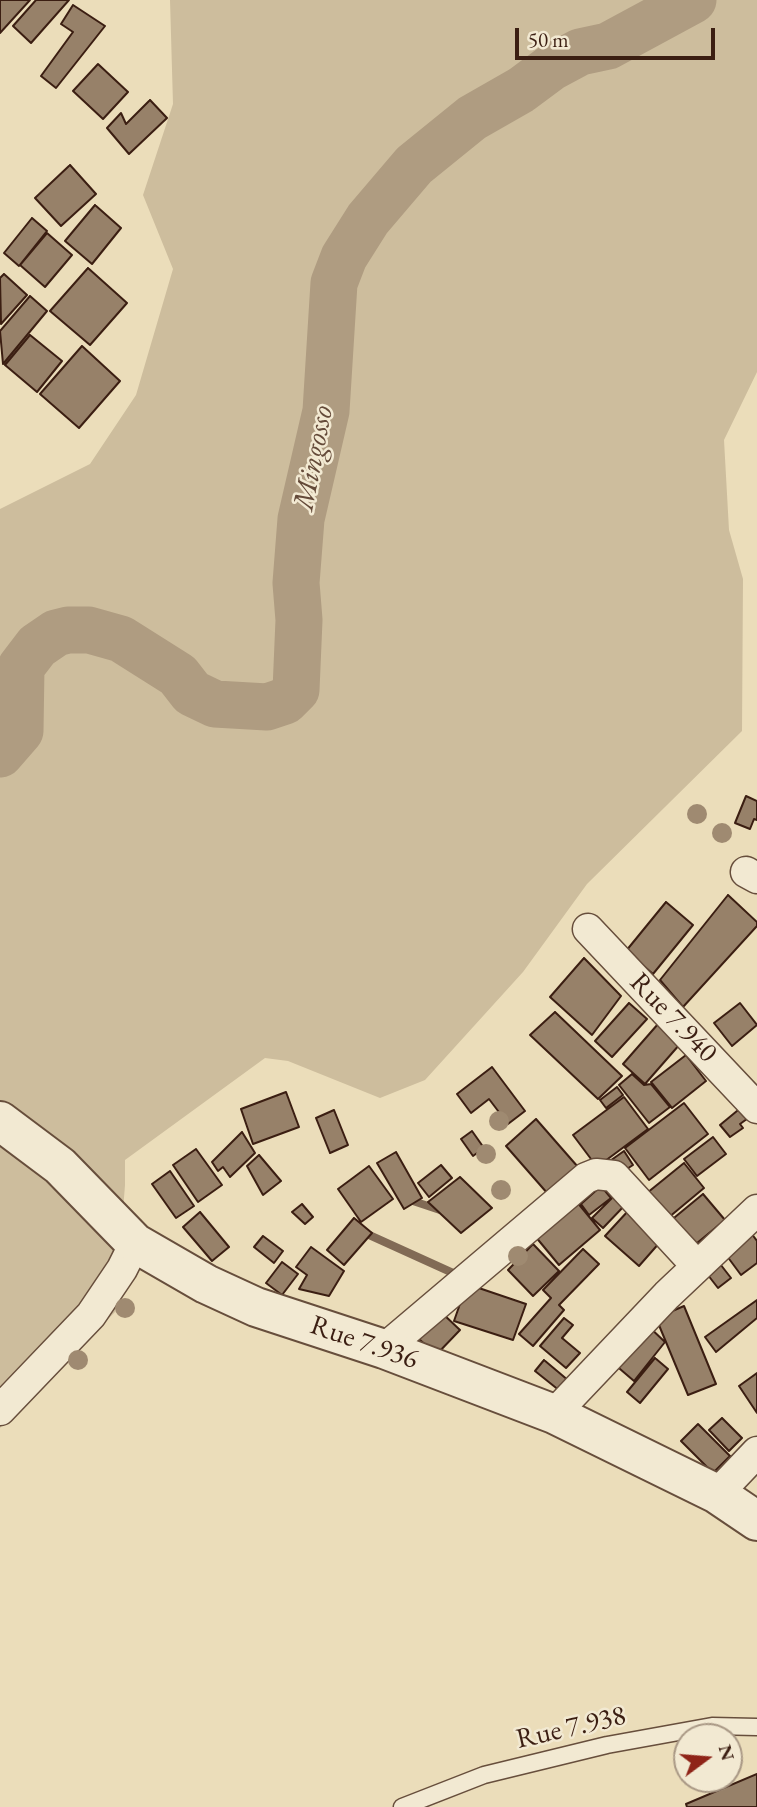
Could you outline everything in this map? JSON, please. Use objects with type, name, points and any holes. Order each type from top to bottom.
[{"type":"street","name":"Rue 7.940","points":[[588,929],[757,1108]]},
{"type":"street","name":"Rue 7.936","points":[[0,1121],[60,1166],[135,1243],[206,1284],[256,1307],[384,1349],[554,1414],[717,1494],[757,1521]]},
{"type":"street","points":[[384,1349],[586,1178],[596,1174],[614,1176],[697,1266]]},
{"type":"street","points":[[554,1414],[697,1266],[757,1210]]},
{"type":"street","points":[[0,1410],[91,1315],[122,1269],[135,1243]]},
{"type":"street","points":[[717,1494],[757,1452]]},
{"type":"lane","name":"Rue 7.938","points":[[402,1807],[484,1775],[607,1745],[712,1726],[757,1727]]},
{"type":"shaded area","points":[[170,0],[757,0],[757,372],[724,440],[729,530],[743,579],[742,731],[587,884],[523,972],[425,1080],[380,1098],[288,1061],[265,1058],[125,1160],[115,1312],[0,1428],[0,509],[90,464],[136,395],[173,269],[143,195],[173,104]]},
{"type":"building","points":[[0,0],[30,0],[0,33]]},
{"type":"building","points":[[36,0],[69,0],[31,43],[13,26]]},
{"type":"building","points":[[73,5],[105,26],[56,88],[41,76],[73,32],[61,24]]},
{"type":"building","points":[[98,64],[128,92],[103,119],[73,91]]},
{"type":"building","points":[[150,100],[167,118],[129,154],[107,128],[121,113],[126,124]]},
{"type":"building","points":[[70,165],[96,194],[61,226],[35,198]]},
{"type":"building","points":[[95,205],[121,228],[92,264],[65,241]]},
{"type":"building","points":[[32,218],[47,231],[19,266],[4,253]]},
{"type":"building","points":[[47,233],[72,255],[45,287],[20,265]]},
{"type":"building","points":[[88,268],[127,303],[90,345],[50,311]]},
{"type":"building","points":[[4,274],[27,295],[1,324],[0,278]]},
{"type":"building","points":[[30,296],[47,311],[3,364],[0,331]]},
{"type":"building","points":[[30,335],[62,361],[37,392],[5,365]]},
{"type":"building","points":[[82,346],[120,381],[79,428],[40,394]]},
{"type":"building","points":[[746,796],[757,801],[757,820],[754,819],[750,829],[735,823]]},
{"type":"building","points":[[728,895],[757,922],[757,926],[683,1007],[660,980]]},
{"type":"building","points":[[666,902],[693,925],[653,974],[626,951]]},
{"type":"building","points":[[584,958],[621,996],[592,1035],[550,997]]},
{"type":"building","points":[[629,1003],[647,1019],[612,1057],[595,1041]]},
{"type":"building","points":[[740,1003],[757,1025],[732,1046],[714,1023]]},
{"type":"building","points":[[555,1012],[622,1076],[598,1099],[530,1035]]},
{"type":"building","points":[[658,1024],[680,1044],[645,1084],[623,1064]]},
{"type":"building","points":[[686,1055],[706,1081],[672,1108],[651,1082]]},
{"type":"building","points":[[492,1067],[525,1111],[508,1124],[489,1099],[471,1113],[457,1094]]},
{"type":"building","points":[[632,1074],[644,1085],[651,1084],[670,1107],[649,1123],[619,1085]]},
{"type":"building","points":[[617,1087],[623,1095],[606,1108],[600,1100]]},
{"type":"building","points":[[286,1092],[299,1127],[253,1144],[241,1109]]},
{"type":"building","points":[[624,1097],[648,1129],[597,1167],[573,1135]]},
{"type":"building","points":[[684,1103],[708,1134],[649,1180],[625,1148]]},
{"type":"building","points":[[743,1106],[751,1116],[740,1124],[743,1128],[730,1137],[720,1125]]},
{"type":"building","points":[[334,1110],[348,1145],[330,1153],[316,1118]]},
{"type":"building","points":[[536,1119],[578,1167],[548,1194],[506,1146]]},
{"type":"building","points":[[472,1131],[484,1148],[473,1156],[461,1139]]},
{"type":"building","points":[[242,1132],[255,1153],[230,1177],[223,1167],[218,1171],[212,1162]]},
{"type":"building","points":[[713,1137],[726,1154],[697,1176],[684,1159]]},
{"type":"building","points":[[196,1149],[222,1185],[198,1202],[173,1165]]},
{"type":"building","points":[[624,1151],[633,1165],[616,1176],[607,1163]]},
{"type":"building","points":[[396,1152],[422,1198],[404,1209],[377,1163]]},
{"type":"building","points":[[259,1155],[281,1181],[263,1195],[247,1166]]},
{"type":"building","points":[[684,1163],[704,1188],[668,1218],[647,1193]]},
{"type":"building","points":[[441,1165],[452,1178],[429,1197],[418,1183]]},
{"type":"building","points":[[369,1166],[393,1199],[361,1222],[338,1189]]},
{"type":"building","points":[[170,1171],[194,1206],[176,1218],[152,1184]]},
{"type":"building","points":[[460,1177],[492,1208],[461,1233],[428,1202]]},
{"type":"building","points":[[601,1186],[611,1198],[589,1215],[581,1204]]},
{"type":"building","points":[[703,1194],[725,1220],[691,1248],[669,1222]]},
{"type":"building","points":[[615,1195],[625,1205],[603,1228],[592,1218]]},
{"type":"building","points":[[577,1202],[600,1230],[559,1265],[535,1236]]},
{"type":"building","points":[[302,1204],[313,1217],[305,1224],[292,1212]]},
{"type":"building","points":[[628,1211],[661,1241],[639,1266],[605,1236]]},
{"type":"building","points":[[200,1212],[229,1247],[212,1261],[183,1227]]},
{"type":"building","points":[[354,1218],[372,1233],[344,1265],[327,1250]]},
{"type":"building","points":[[751,1233],[757,1241],[757,1263],[741,1275],[724,1252]]},
{"type":"building","points":[[263,1236],[283,1251],[274,1263],[254,1247]]},
{"type":"building","points":[[533,1244],[559,1271],[533,1296],[508,1270]]},
{"type":"building","points":[[311,1247],[344,1271],[329,1296],[299,1289],[307,1275],[296,1267]]},
{"type":"building","points":[[583,1249],[599,1264],[559,1305],[564,1310],[533,1346],[519,1334],[551,1298],[543,1290]]},
{"type":"building","points":[[717,1260],[731,1278],[718,1288],[704,1270]]},
{"type":"building","points":[[282,1262],[298,1274],[282,1295],[266,1283]]},
{"type":"building","points":[[467,1284],[526,1304],[513,1340],[454,1321]]},
{"type":"building","points":[[757,1300],[757,1318],[716,1352],[705,1337]]},
{"type":"building","points":[[684,1306],[716,1384],[688,1395],[656,1318]]},
{"type":"building","points":[[442,1313],[460,1330],[436,1355],[419,1339]]},
{"type":"building","points":[[564,1318],[573,1325],[562,1338],[580,1353],[566,1368],[540,1346]]},
{"type":"building","points":[[646,1324],[665,1342],[634,1381],[613,1363]]},
{"type":"building","points":[[655,1358],[668,1369],[640,1403],[627,1392]]},
{"type":"building","points":[[544,1360],[569,1381],[560,1391],[535,1371]]},
{"type":"building","points":[[757,1373],[757,1413],[739,1386]]},
{"type":"building","points":[[722,1418],[742,1438],[729,1451],[709,1430]]},
{"type":"building","points":[[698,1424],[730,1456],[713,1473],[681,1441]]},
{"type":"building","points":[[757,1774],[757,1807],[687,1807],[686,1804],[712,1793],[743,1793],[743,1780]]},
{"type":"waterway","name":"Mingosso","points":[[0,754],[20,731],[21,667],[37,646],[56,633],[68,630],[89,630],[121,639],[178,675],[192,693],[215,704],[267,707],[285,701],[296,690],[299,620],[296,583],[301,519],[326,411],[334,283],[344,257],[368,219],[414,165],[472,118],[580,52],[608,46],[693,0]]},
{"type":"waterway","points":[[410,1200],[443,1211]]},
{"type":"waterway","points":[[367,1234],[453,1273]]}]
